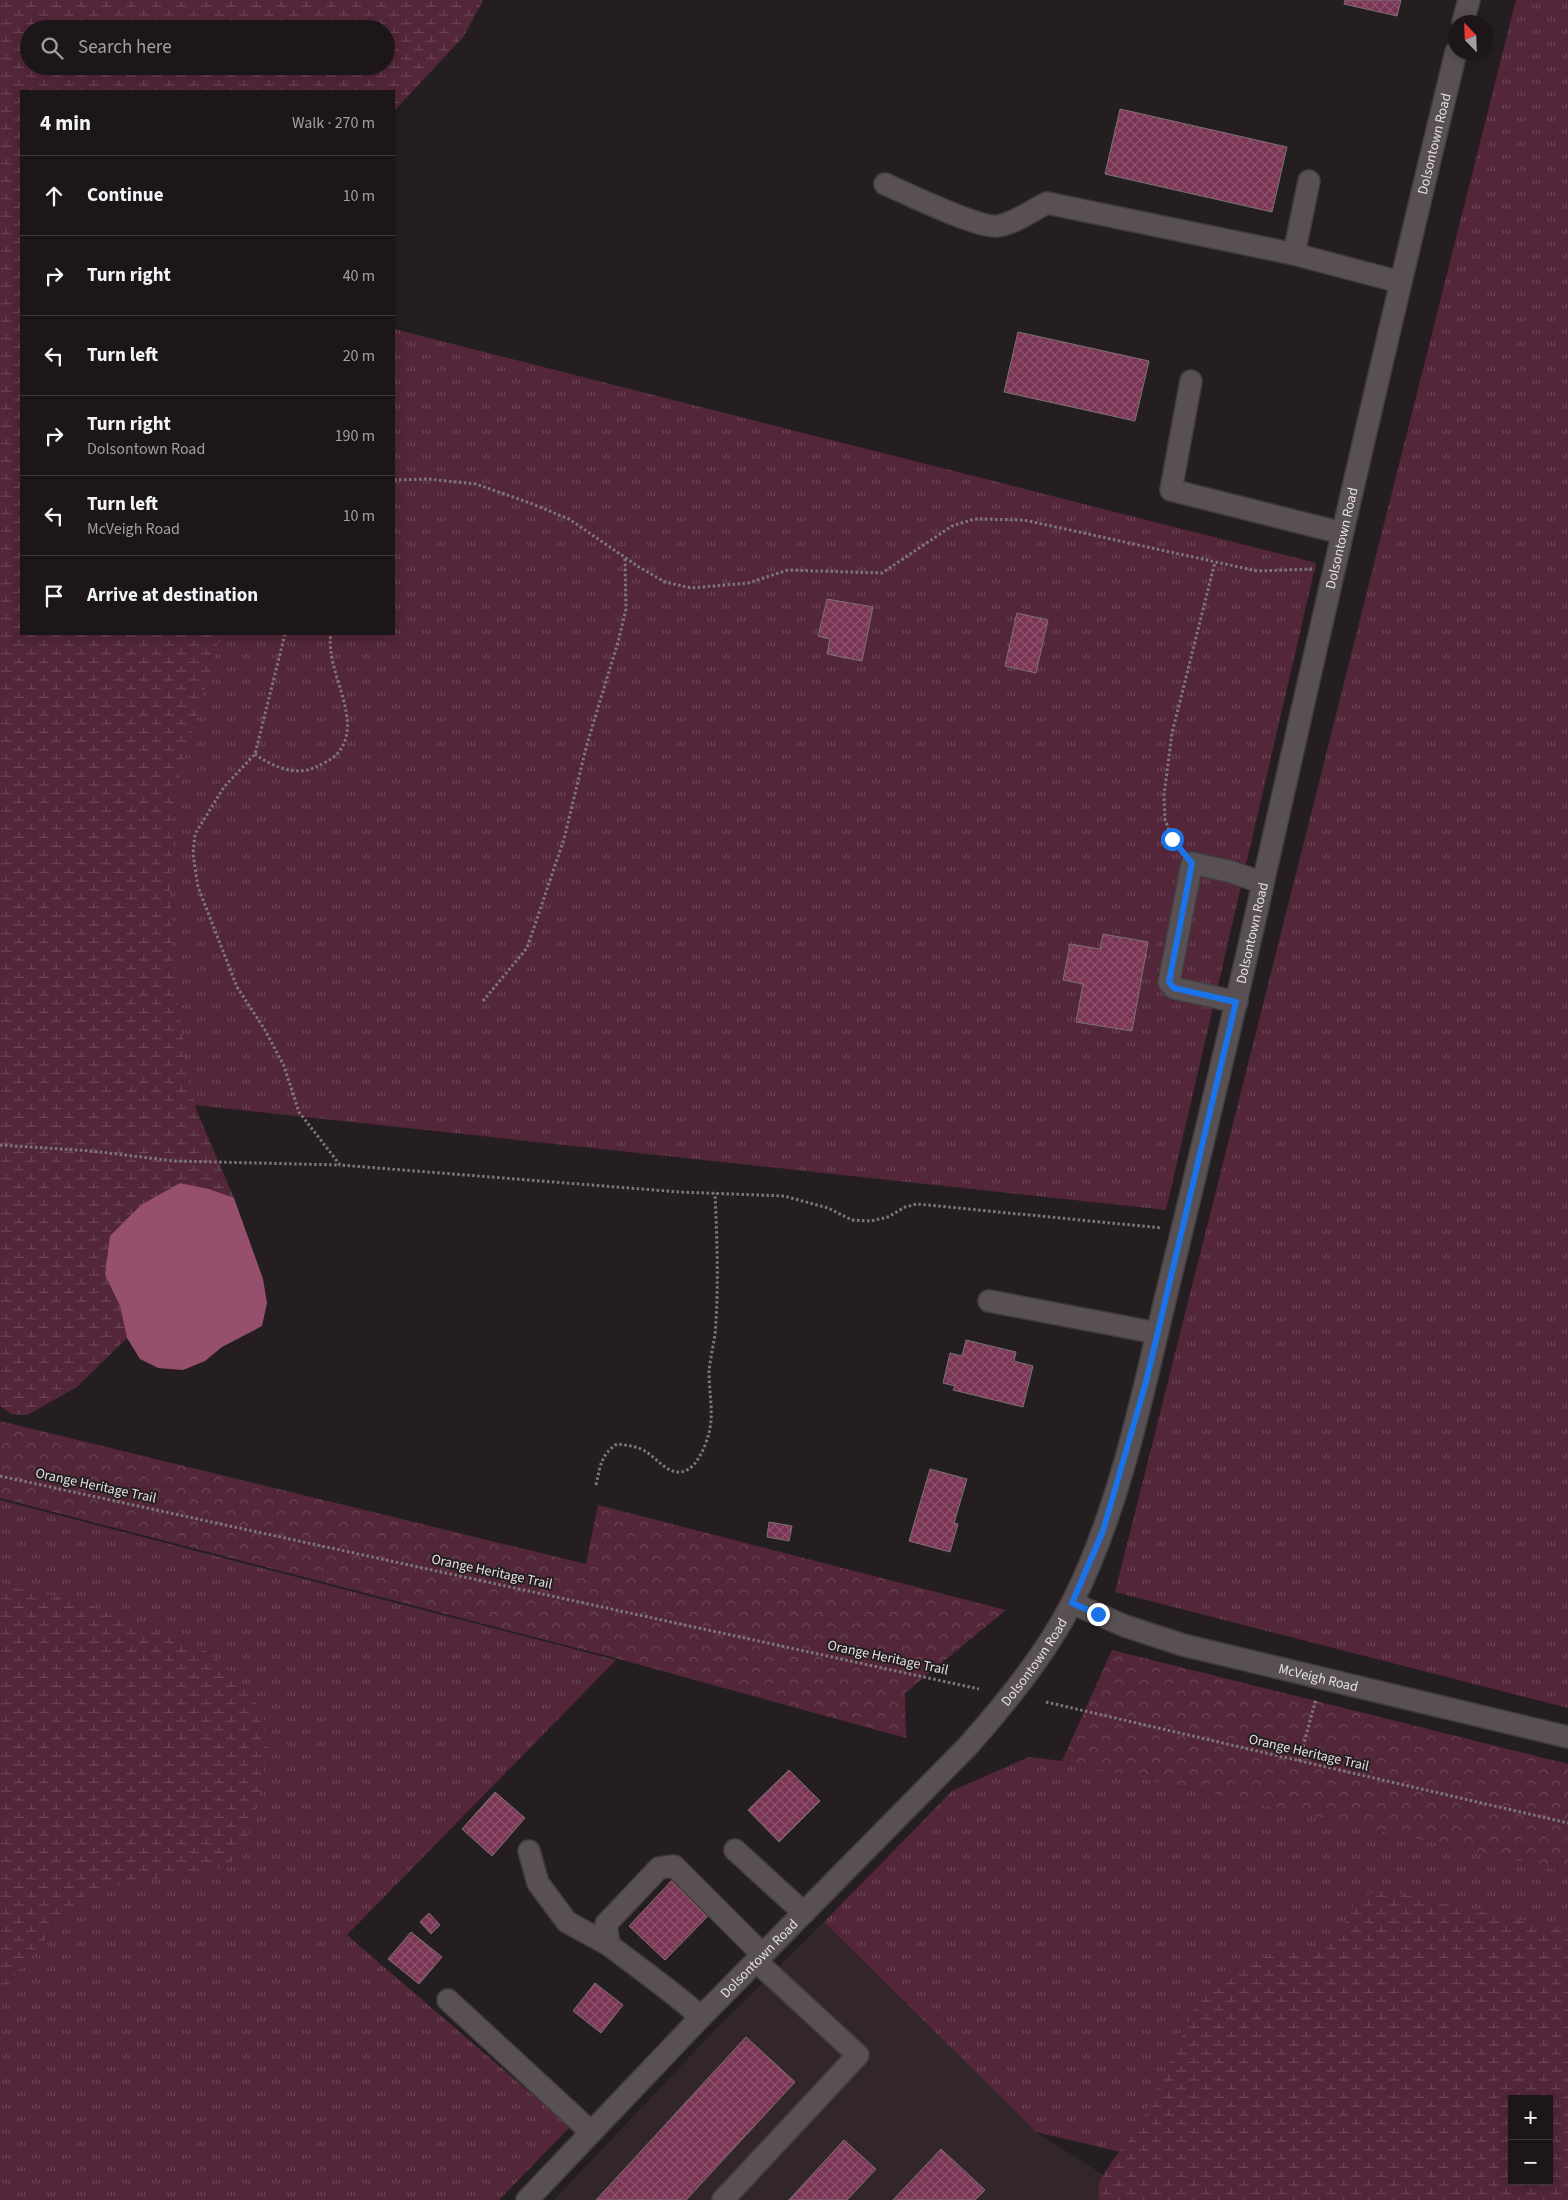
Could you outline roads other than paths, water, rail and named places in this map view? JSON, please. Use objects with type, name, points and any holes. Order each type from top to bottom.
[{"type":"street","points":[[1465,15],[1469,0]]},
{"type":"street","name":"Dolsontown Road","points":[[527,2200],[701,2017],[973,1740],[997,1713],[1038,1659],[1072,1603],[1103,1531],[1116,1492],[1157,1333],[1236,1002],[1400,282],[1454,60]]},
{"type":"street","points":[[1294,254],[1309,182]]},
{"type":"street","points":[[885,184],[976,222],[996,226],[1012,222],[1047,203],[1294,254],[1400,282]]},
{"type":"street","points":[[1191,380],[1171,490],[1342,533]]},
{"type":"street","points":[[1236,1002],[1174,988],[1169,982],[1192,863],[1232,872],[1263,883]]},
{"type":"street","points":[[989,1301],[1157,1333]]},
{"type":"street","name":"McVeigh Road","points":[[1072,1603],[1125,1626],[1183,1645],[1568,1737]]},
{"type":"street","points":[[735,1850],[804,1913]]},
{"type":"street","points":[[529,1851],[538,1883],[567,1922],[609,1945],[656,1982],[677,1995],[701,2017]]},
{"type":"street","points":[[609,1945],[606,1924],[659,1868],[674,1866],[760,1958],[858,2055],[723,2200]]},
{"type":"street","points":[[448,2000],[591,2132]]}]
